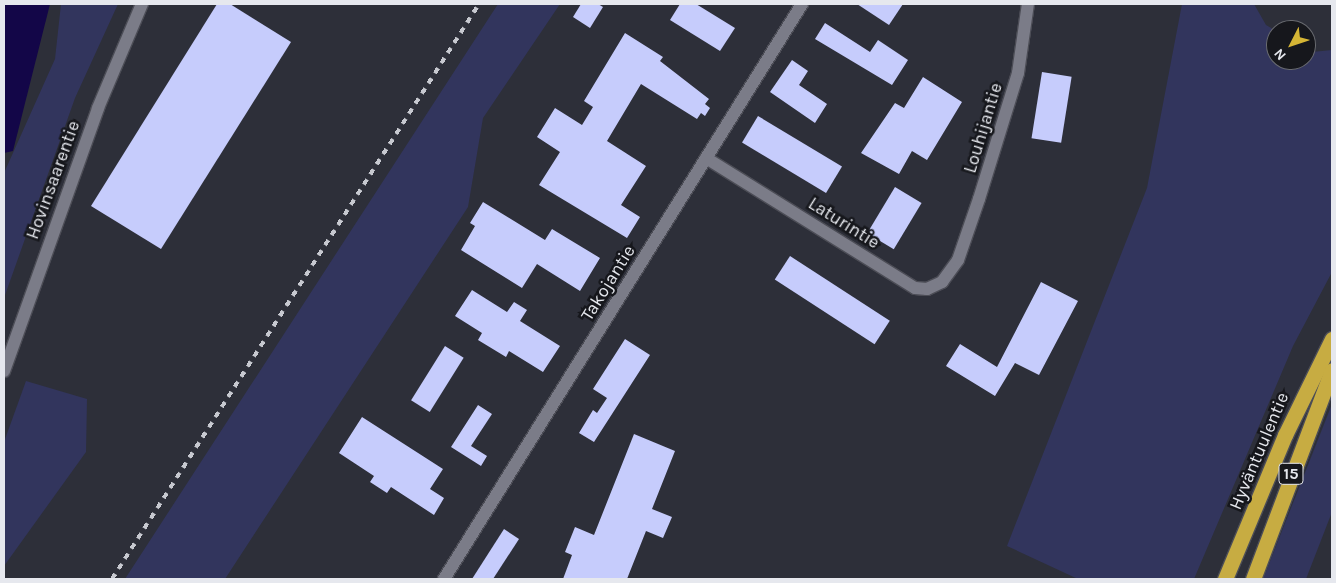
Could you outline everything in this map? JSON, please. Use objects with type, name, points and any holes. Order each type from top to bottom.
[{"type":"highway","name":"Hyväntuulentie","points":[[1225,579],[1285,435],[1332,339]]},
{"type":"highway","name":"Hyväntuulentie","points":[[1253,579],[1332,370]]},
{"type":"street","name":"Hovinsaarentie","points":[[4,371],[84,143],[142,4]]},
{"type":"street","name":"Takojantie","points":[[444,579],[802,4]]},
{"type":"street","name":"Louhijantie","points":[[958,260],[1016,82],[1028,4]]},
{"type":"street","name":"Laturintie","points":[[706,158],[915,288],[927,290],[942,282],[958,260]]},
{"type":"shaded area","points":[[4,4],[50,4],[13,151],[4,153]]},
{"type":"shaded area","points":[[61,4],[118,4],[75,98],[4,298],[4,173],[55,59]]},
{"type":"shaded area","points":[[498,4],[560,4],[483,118],[468,207],[225,579],[125,579]]},
{"type":"shaded area","points":[[1182,4],[1254,4],[1266,25],[1266,70],[1316,70],[1316,52],[1332,50],[1332,272],[1293,346],[1194,579],[1078,579],[1007,546],[1147,188]]},
{"type":"shaded area","points":[[26,381],[87,399],[86,452],[4,566],[4,442]]},
{"type":"shaded area","points":[[1332,404],[1332,512],[1306,579],[1263,579]]},
{"type":"building","points":[[217,4],[230,4],[291,42],[161,249],[91,206]]},
{"type":"building","points":[[581,4],[598,4],[603,7],[590,28],[573,17]]},
{"type":"building","points":[[680,4],[696,4],[735,28],[720,51],[670,20]]},
{"type":"building","points":[[857,4],[903,4],[889,25]]},
{"type":"building","points":[[825,23],[870,52],[878,40],[908,60],[892,85],[815,39]]},
{"type":"building","points":[[625,33],[663,57],[660,61],[709,99],[705,104],[710,108],[705,116],[701,113],[697,119],[641,84],[607,141],[646,166],[621,205],[640,217],[627,238],[539,185],[560,152],[537,137],[555,108],[582,125],[593,107],[584,101]]},
{"type":"building","points":[[792,60],[808,71],[799,85],[827,104],[815,123],[770,92]]},
{"type":"building","points":[[1042,72],[1072,77],[1061,143],[1032,138]]},
{"type":"building","points":[[923,77],[962,102],[927,160],[912,151],[899,174],[861,153],[895,103],[904,108]]},
{"type":"building","points":[[758,116],[842,166],[826,193],[742,143]]},
{"type":"building","points":[[895,187],[922,203],[894,249],[867,233]]},
{"type":"building","points":[[483,202],[545,240],[552,229],[600,258],[580,291],[537,264],[522,288],[461,250],[475,226],[470,223]]},
{"type":"building","points":[[790,256],[890,321],[875,344],[775,279]]},
{"type":"building","points":[[1041,282],[1078,301],[1039,375],[1015,363],[995,396],[946,366],[960,344],[997,367]]},
{"type":"building","points":[[472,290],[507,312],[514,302],[527,310],[520,321],[560,346],[543,372],[509,351],[506,357],[478,340],[482,333],[455,316]]},
{"type":"building","points":[[625,339],[650,355],[594,442],[579,433],[593,410],[597,413],[607,398],[593,389]]},
{"type":"building","points":[[445,346],[464,358],[430,412],[411,400]]},
{"type":"building","points":[[478,405],[492,414],[471,446],[487,456],[481,466],[451,447]]},
{"type":"building","points":[[362,417],[443,469],[430,489],[444,498],[434,515],[391,487],[387,493],[370,482],[374,476],[339,453]]},
{"type":"building","points":[[634,434],[675,451],[652,509],[672,517],[663,538],[646,531],[627,579],[563,579],[572,555],[565,552],[575,527],[594,535]]},
{"type":"building","points":[[504,529],[519,539],[493,579],[472,579]]},
{"type":"railway","points":[[112,579],[479,4]]}]
